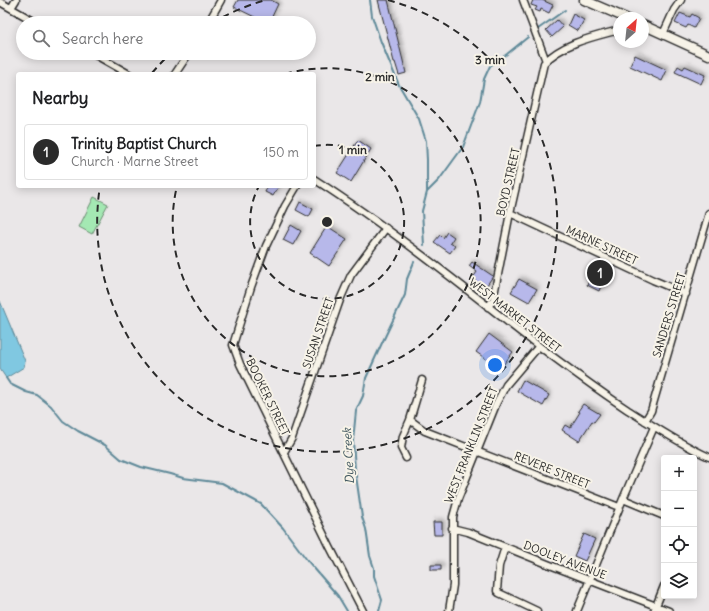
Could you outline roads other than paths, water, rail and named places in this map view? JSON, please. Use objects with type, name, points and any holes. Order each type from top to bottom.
[{"type":"main road","points":[[584,0],[613,12]]},
{"type":"main road","points":[[649,28],[709,55]]},
{"type":"street","points":[[11,8],[16,0]]},
{"type":"street","points":[[212,16],[221,0]]},
{"type":"street","points":[[523,0],[546,61],[552,55],[582,41],[613,32]]},
{"type":"street","points":[[662,34],[674,10],[682,0]]},
{"type":"street","points":[[0,2],[25,16]]},
{"type":"street","points":[[104,60],[125,72]]},
{"type":"street","points":[[177,72],[185,60]]},
{"type":"street","name":"BOYD STREET","points":[[488,307],[493,300],[510,214],[544,63],[546,61]]},
{"type":"street","name":"WEST MARKET STREET","points":[[316,180],[386,228],[571,371],[654,427],[677,441],[709,457]]},
{"type":"street","name":"BOOKER STREET","points":[[296,188],[285,206],[266,246],[251,287],[233,345],[240,364],[363,611]]},
{"type":"street","name":"MARNE STREET","points":[[510,214],[686,294]]},
{"type":"street","name":"SANDERS STREET","points":[[645,421],[651,411],[709,214]]},
{"type":"street","name":"SUSAN STREET","points":[[284,452],[292,438],[340,300],[351,275],[366,252],[386,228]]},
{"type":"street","name":"WEST FRANKLIN STREET","points":[[449,611],[453,585],[452,528],[458,498],[497,402],[506,385],[539,346]]},
{"type":"street","points":[[406,458],[401,448],[403,436],[410,420],[422,380]]},
{"type":"street","name":"REVERE STREET","points":[[410,420],[425,432],[478,451],[619,507]]},
{"type":"street","points":[[577,611],[619,507],[654,427]]},
{"type":"street","points":[[623,499],[661,515]]},
{"type":"street","name":"DOOLEY AVENUE","points":[[452,528],[468,532],[656,608],[669,611]]},
{"type":"street","points":[[505,547],[499,566],[497,591],[498,593],[537,611]]},
{"type":"street","points":[[656,608],[661,594]]},
{"type":"water","points":[[0,301],[25,361],[24,367],[6,378],[0,369]]},
{"type":"waterway","name":"Dye Creek","points":[[370,0],[372,16],[381,42],[399,85],[419,119],[426,141],[427,192],[422,211],[424,245]]},
{"type":"waterway","points":[[538,29],[565,10]]},
{"type":"waterway","points":[[427,192],[439,180],[463,147],[480,102],[484,79],[490,66],[528,37]]},
{"type":"waterway","name":"Dye Creek","points":[[379,611],[382,600],[374,576],[374,568],[362,517],[355,469],[353,441],[356,411],[363,396],[366,378],[405,295],[407,279],[414,262]]},
{"type":"waterway","points":[[6,378],[10,384],[26,392],[37,395],[51,406],[63,421],[78,431],[105,445],[121,459],[141,467],[183,478],[222,483],[261,504],[283,528],[307,560],[338,596],[347,611]]},
{"type":"place","name":"Trinity Baptist Church","points":[[600,273]]}]
